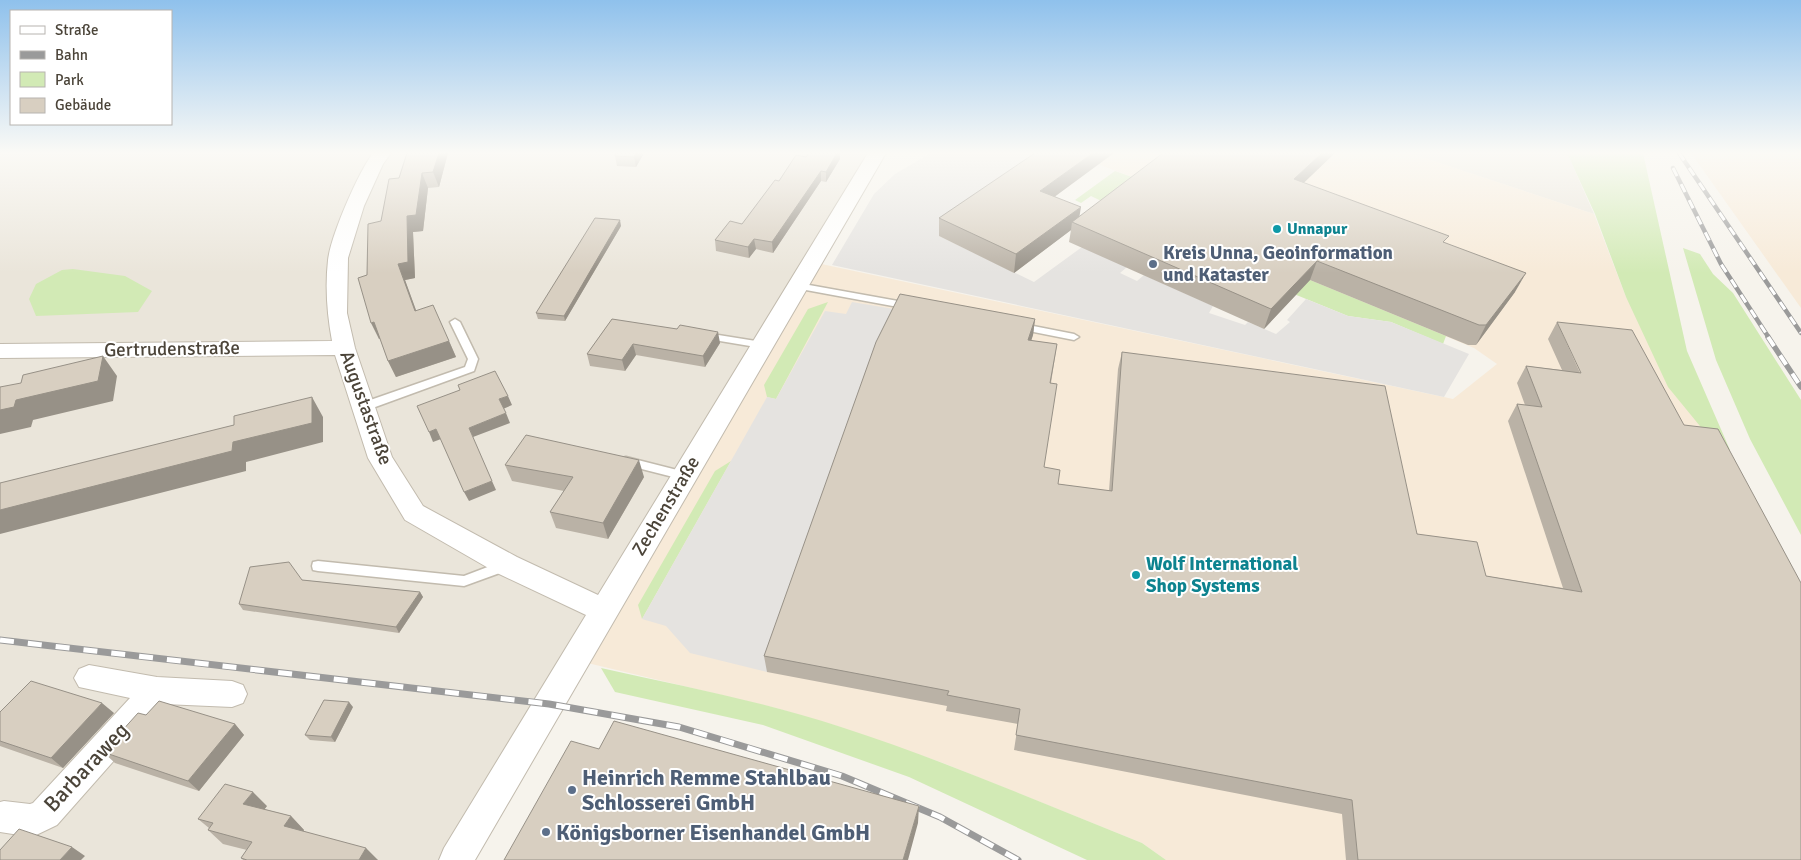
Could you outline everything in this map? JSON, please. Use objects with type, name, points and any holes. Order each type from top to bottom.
[{"type":"street","name":"Augustastraße","points":[[361,193],[338,258],[337,313],[344,348],[380,458],[414,513],[507,565],[604,611]]},
{"type":"street","name":"Zechenstraße","points":[[456,860],[853,193]]},
{"type":"street","name":"Gertrudenstraße","points":[[0,351],[344,348]]},
{"type":"street","points":[[89,678],[157,690],[232,694]]},
{"type":"street","name":"Barbaraweg","points":[[1,818],[32,821],[45,814],[157,690]]},
{"type":"lane","points":[[798,286],[919,308]]},
{"type":"lane","points":[[363,407],[470,369],[473,359],[455,322]]},
{"type":"lane","points":[[1006,324],[1074,336]]},
{"type":"lane","points":[[694,334],[762,345]]},
{"type":"lane","points":[[613,458],[685,476]]},
{"type":"lane","points":[[318,566],[464,581],[507,565]]},
{"type":"shaded area","points":[[0,193],[853,193],[456,860],[0,860]]},
{"type":"shaded area","points":[[1001,193],[939,236],[1034,282],[1082,247],[1127,267],[1120,273],[1137,281],[1144,275],[1213,306],[1209,313],[1245,325],[1248,322],[1276,334],[1290,322],[1287,320],[1306,299],[1348,316],[1391,322],[1469,354],[1444,397],[832,265],[874,194]]},
{"type":"shaded area","name":"Wolf International Shop Systems","points":[[1131,193],[1531,193],[1594,214],[1626,297],[1704,431],[1801,860],[1166,860],[1142,843],[943,763],[840,727],[776,708],[575,660],[812,262],[1453,399],[1497,364],[1474,348],[1120,202]]},
{"type":"shaded area","points":[[1531,193],[1585,193],[1594,214]]},
{"type":"shaded area","points":[[1719,193],[1801,193],[1801,308]]},
{"type":"shaded area","points":[[852,302],[900,310],[871,374],[767,672],[690,653],[666,626],[642,619],[767,397],[776,399],[825,311],[846,314]]},
{"type":"green space","points":[[1084,193],[1132,193],[1121,202],[1446,336],[1443,344],[1391,322],[1348,316],[1294,294],[1091,196],[1081,203],[1075,200]]},
{"type":"green space","points":[[1585,193],[1652,193],[1687,351],[1730,450],[1713,448],[1704,431],[1668,387],[1626,297]]},
{"type":"green space","points":[[1683,248],[1700,254],[1713,274],[1733,293],[1801,400],[1801,535],[1750,439],[1716,360]]},
{"type":"green space","points":[[73,269],[125,276],[152,291],[138,312],[36,316],[29,299],[36,284],[62,270]]},
{"type":"green space","points":[[828,302],[776,399],[767,397],[764,385],[808,309]]},
{"type":"green space","points":[[731,461],[642,619],[638,605],[715,471]]},
{"type":"green space","points":[[601,668],[721,694],[841,727],[917,753],[1142,843],[1166,860],[1087,860],[909,777],[763,725],[615,692]]},
{"type":"building","points":[[386,193],[419,193],[416,215],[407,216],[408,262],[398,264],[415,311],[433,305],[449,341],[388,361],[374,322],[371,323],[358,278],[367,275],[368,224],[381,221]]},
{"type":"building","points":[[765,193],[806,193],[772,242],[754,239],[748,247],[715,240],[730,221],[742,224]]},
{"type":"building","points":[[976,193],[1045,193],[1081,207],[1016,254],[939,218]]},
{"type":"building","points":[[1110,193],[1332,193],[1449,236],[1443,242],[1526,273],[1486,325],[1479,325],[1317,261],[1271,309],[1072,222]]},
{"type":"building","points":[[595,218],[620,220],[564,316],[536,313]]},
{"type":"building","name":"Wolf International Shop Systems","points":[[900,294],[1035,319],[1028,340],[1057,344],[1050,383],[1057,384],[1044,467],[1060,470],[1058,484],[1112,491],[1122,352],[1385,386],[1417,534],[1477,542],[1486,576],[1582,592],[1517,404],[1542,407],[1526,366],[1581,373],[1557,322],[1632,330],[1684,425],[1718,429],[1801,583],[1801,860],[1358,860],[1352,800],[1016,735],[1020,709],[947,695],[949,691],[764,656],[876,342]]},
{"type":"building","points":[[612,319],[677,329],[680,325],[718,332],[703,356],[633,344],[622,360],[587,354]]},
{"type":"building","points":[[103,356],[98,381],[16,400],[14,407],[0,410],[0,387],[21,383],[23,375]]},
{"type":"building","points":[[495,371],[508,396],[499,399],[506,413],[469,428],[492,481],[464,492],[436,429],[429,432],[417,406],[460,390],[458,385]]},
{"type":"building","points":[[312,397],[312,423],[233,442],[232,451],[0,510],[0,483],[234,425],[234,416]]},
{"type":"building","points":[[526,435],[639,460],[603,523],[550,512],[573,477],[505,465]]},
{"type":"building","points":[[289,562],[302,580],[420,592],[396,627],[239,604],[250,567]]},
{"type":"building","points":[[31,681],[102,703],[51,758],[0,741],[0,712]]},
{"type":"building","points":[[324,700],[349,702],[331,737],[305,735]]},
{"type":"building","points":[[159,701],[235,724],[188,781],[103,752],[138,713],[146,715]]},
{"type":"building","points":[[614,721],[919,806],[903,860],[504,860],[571,741],[599,749]]},
{"type":"building","points":[[225,784],[253,792],[243,804],[291,816],[284,826],[366,848],[359,860],[247,860],[241,858],[252,842],[208,830],[213,823],[198,819]]},
{"type":"building","points":[[19,829],[72,847],[60,860],[0,860],[0,850]]},
{"type":"railway","points":[[1686,193],[1721,264],[1769,338]]},
{"type":"railway","points":[[1706,193],[1801,333]]},
{"type":"railway","points":[[1768,337],[1801,387]]},
{"type":"railway","points":[[0,640],[549,704],[679,727],[842,776],[940,817],[1018,860]]},
{"type":"place","name":"Unnapur","points":[[1277,229]]},
{"type":"place","name":"Kreis Unna, Geoinformation und Kataster","points":[[1153,264]]},
{"type":"place","name":"Wolf International Shop Systems","points":[[1136,575]]},
{"type":"place","name":"Heinrich Remme Stahlbau Schlosserei GmbH","points":[[572,790]]},
{"type":"place","name":"Königsborner Eisenhandel GmbH","points":[[546,832]]}]
